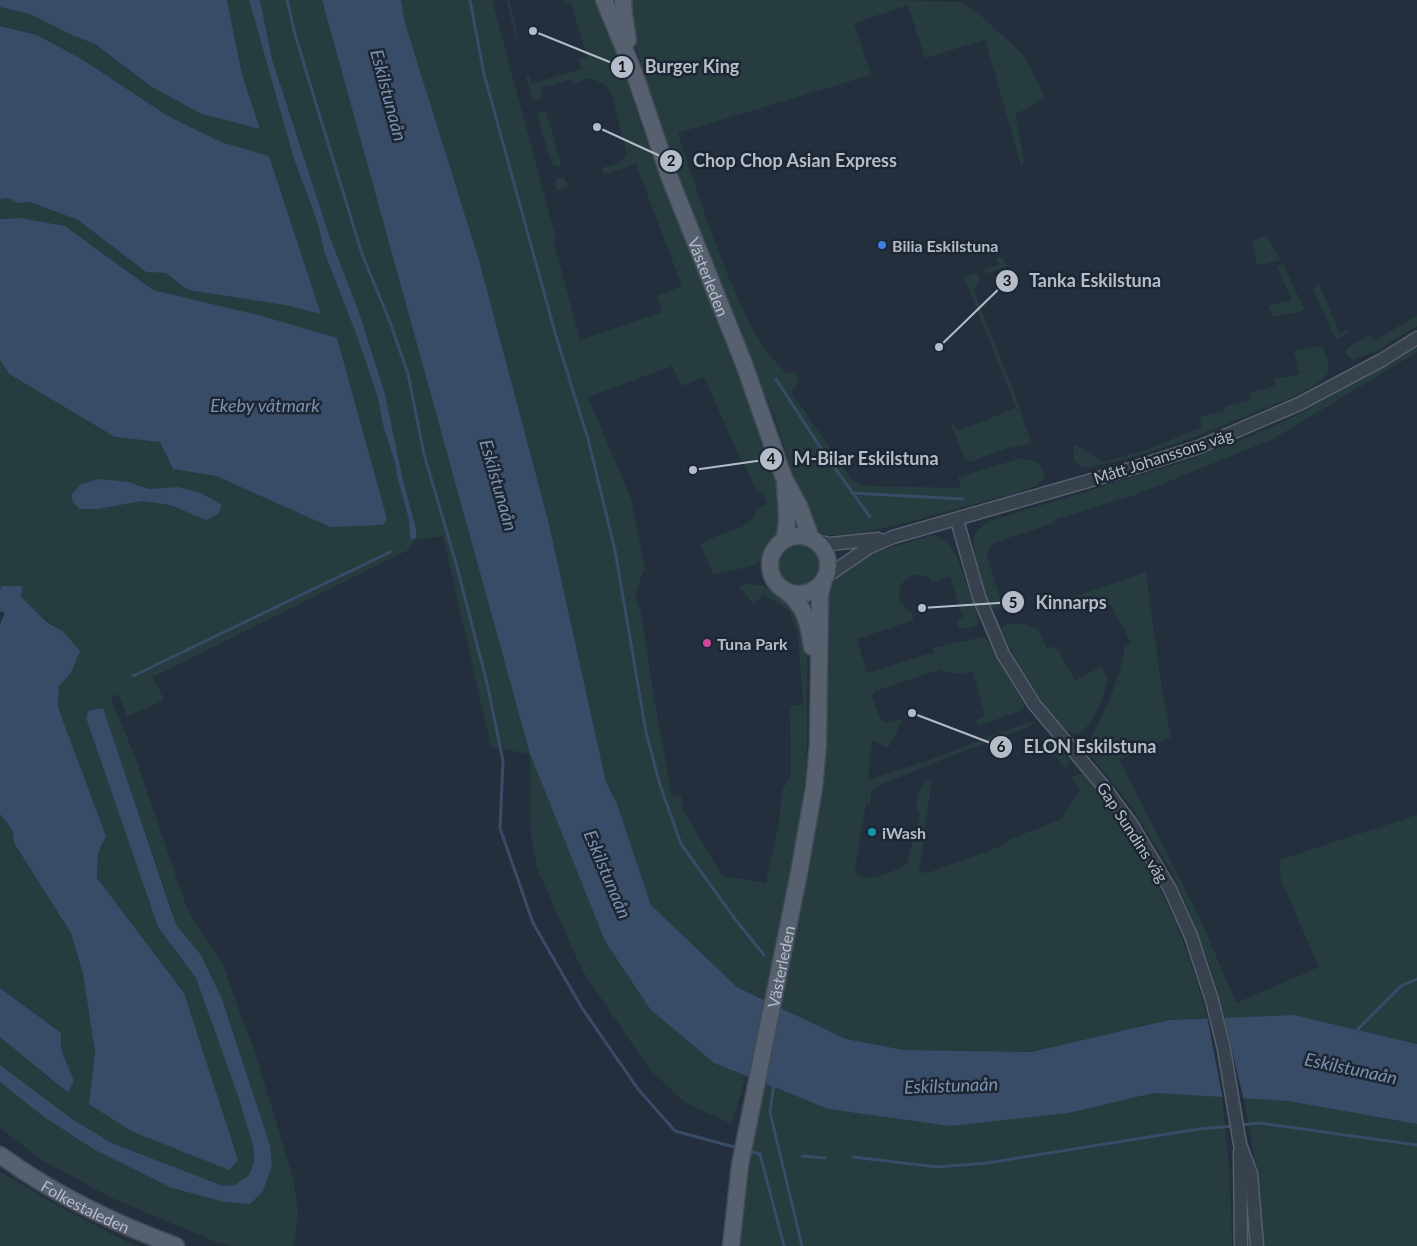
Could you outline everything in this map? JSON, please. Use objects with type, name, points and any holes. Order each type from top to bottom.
[{"type":"main road","name":"Västerleden","points":[[604,0],[635,74],[670,176],[744,364],[784,478],[799,506],[813,540]]},
{"type":"main road","name":"Västerleden","points":[[623,0],[635,74]]},
{"type":"main road","name":"Västerleden","points":[[784,478],[787,510],[784,540]]},
{"type":"main road","points":[[800,536],[813,540],[822,546],[827,556],[829,566],[825,579],[815,590],[804,594],[787,592],[774,581],[770,566],[773,552],[784,540],[800,536]]},
{"type":"main road","name":"Västerleden","points":[[731,1246],[740,1166],[807,832],[814,788],[818,745],[820,595],[825,579]]},
{"type":"main road","name":"Västerleden","points":[[787,592],[798,601],[808,624],[818,686]]},
{"type":"main road","name":"Folkestaleden","points":[[0,1156],[20,1170],[95,1213],[130,1229],[176,1246]]},
{"type":"street","name":"Mått Johanssons väg","points":[[813,540],[830,544],[893,537],[957,520],[1199,447],[1299,404],[1382,360],[1417,338]]},
{"type":"street","name":"Gap Sundins väg","points":[[957,520],[979,597],[1003,654],[1036,705],[1104,786],[1143,841],[1178,905],[1198,956],[1212,1000],[1224,1048],[1239,1138],[1251,1174],[1257,1246]]},
{"type":"street","name":"Mått Johanssons väg","points":[[825,579],[868,548],[893,537]]},
{"type":"street","name":"Gap Sundins väg","points":[[1239,1138],[1241,1246]]},
{"type":"green space","points":[[227,0],[249,0],[294,159],[317,221],[325,254],[358,339],[378,398],[383,425],[395,463],[409,520],[410,537],[415,540],[408,550],[153,677],[164,700],[127,717],[118,693],[111,699],[136,759],[186,906],[198,928],[223,964],[253,1046],[293,1178],[298,1211],[294,1246],[231,1246],[216,1242],[112,1198],[42,1160],[0,1128],[0,1082],[44,1117],[95,1150],[172,1188],[224,1202],[272,1166],[270,1145],[222,999],[201,955],[177,926],[103,708],[88,711],[86,718],[158,927],[196,978],[238,1096],[254,1149],[254,1163],[248,1176],[234,1185],[223,1186],[112,1143],[75,1121],[0,1065],[0,1037],[67,1093],[74,1081],[61,1049],[61,1033],[0,988],[0,814],[13,831],[14,843],[71,933],[83,974],[95,1052],[89,1104],[184,994],[97,878],[98,853],[106,836],[58,707],[59,686],[71,673],[63,631],[3,586],[0,590],[0,360],[9,374],[115,437],[161,442],[173,469],[216,476],[330,527],[262,316],[153,290],[65,226],[20,218],[0,219],[0,199],[8,198],[18,203],[30,202],[78,220],[146,272],[166,273],[188,290],[285,305],[321,313],[269,157],[221,142],[168,116],[80,58],[38,35],[0,26],[0,7],[30,14],[95,44],[152,87],[260,128],[242,74]],"holes":[[[129,482],[148,489],[179,487],[206,520],[170,505],[142,501]]]},
{"type":"green space","points":[[260,0],[322,0],[530,754],[491,747],[443,536],[415,540],[416,529],[403,480],[385,394],[358,309],[329,235],[272,59]]},
{"type":"green space","points":[[401,0],[492,0],[556,239],[554,243],[580,340],[662,312],[657,296],[682,286],[636,164],[604,174],[602,168],[619,163],[627,155],[612,95],[604,84],[589,78],[574,83],[571,79],[541,88],[543,99],[533,100],[526,76],[529,76],[532,84],[581,69],[578,60],[587,57],[571,3],[564,5],[564,0],[596,0],[611,30],[642,129],[740,381],[772,469],[780,500],[781,531],[761,559],[754,565],[719,574],[712,572],[701,545],[704,541],[744,526],[752,519],[758,509],[767,504],[762,491],[757,493],[742,463],[704,377],[682,386],[672,366],[588,397],[631,499],[645,569],[635,596],[641,613],[672,797],[681,796],[684,811],[722,876],[766,883],[779,823],[782,791],[791,775],[790,706],[803,705],[798,635],[790,611],[764,594],[754,604],[738,586],[753,584],[763,586],[772,591],[793,607],[803,626],[807,664],[805,780],[793,863],[764,999],[737,987],[651,905],[617,804],[606,782],[549,524],[479,260],[405,23]]},
{"type":"green space","points":[[506,0],[509,0],[518,36],[517,40]]},
{"type":"green space","points":[[630,0],[892,0],[961,2],[985,19],[1025,57],[1045,97],[1027,109],[1015,113],[1024,159],[1022,168],[985,40],[925,58],[908,5],[854,23],[871,75],[678,133],[715,242],[746,316],[759,340],[776,362],[786,373],[795,373],[799,382],[791,392],[852,480],[868,486],[961,488],[958,477],[1023,459],[1036,462],[1044,472],[1045,477],[1036,486],[898,525],[841,536],[822,533],[812,523],[800,495],[775,419],[667,147],[627,17]]},
{"type":"green space","points":[[543,111],[546,112],[561,163],[560,166],[555,166],[551,162],[537,115]]},
{"type":"green space","points":[[558,178],[564,178],[569,187],[556,191],[555,181]]},
{"type":"green space","points":[[1267,235],[1280,260],[1260,265],[1257,264],[1252,241]]},
{"type":"green space","points":[[996,258],[1003,258],[1008,266],[987,274],[984,270],[999,264]]},
{"type":"green space","points":[[1283,264],[1304,309],[1303,311],[1272,317],[1269,306],[1292,300],[1277,267]]},
{"type":"green space","points":[[977,273],[980,279],[974,288],[975,294],[1014,392],[1031,443],[1004,449],[970,462],[965,459],[951,424],[953,423],[958,431],[1016,408],[964,277]]},
{"type":"green space","points":[[1319,285],[1340,333],[1347,331],[1348,333],[1336,340],[1313,289]]},
{"type":"green space","points":[[1417,315],[1417,326],[1377,351],[1353,360],[1346,354],[1346,349],[1369,335],[1375,341]]},
{"type":"green space","points":[[1322,346],[1328,360],[1329,372],[1307,390],[1219,427],[1153,451],[1084,468],[1074,461],[1075,444],[1103,462],[1143,451],[1202,427],[1200,417],[1225,410],[1226,406],[1250,400],[1249,393],[1275,386],[1274,379],[1300,374],[1294,351]]},
{"type":"green space","points":[[1417,347],[1417,352],[1273,439],[1135,495],[1054,520],[1054,523],[996,542],[990,548],[987,557],[1003,608],[993,610],[986,595],[974,550],[976,532],[989,521],[1177,464],[1243,439],[1287,420],[1390,364]]},
{"type":"green space","points":[[935,535],[949,544],[958,559],[977,615],[978,624],[969,628],[959,628],[956,620],[963,618],[950,576],[933,582],[928,576],[913,575],[901,584],[899,600],[912,613],[914,620],[857,639],[867,673],[934,652],[933,648],[982,637],[987,640],[1024,704],[1023,710],[978,726],[976,721],[985,716],[973,671],[960,674],[943,673],[942,669],[875,691],[872,697],[881,720],[886,723],[903,719],[888,748],[872,740],[868,780],[927,761],[1028,722],[1034,722],[1026,728],[875,787],[871,793],[870,803],[866,803],[855,869],[858,875],[877,877],[907,864],[920,814],[916,805],[918,793],[924,783],[932,779],[919,872],[928,873],[999,847],[1010,839],[1060,820],[1080,790],[1071,777],[1084,774],[1129,836],[1156,882],[1187,952],[1208,1018],[1169,1020],[1031,1052],[904,1050],[846,1039],[780,1007],[804,887],[811,863],[818,815],[824,755],[824,604],[827,594],[838,577],[862,560],[876,553]]},
{"type":"green space","points":[[796,544],[804,544],[815,550],[821,565],[815,580],[804,586],[796,586],[785,580],[779,569],[779,561],[785,550]]},
{"type":"green space","points":[[1146,572],[1160,676],[1171,738],[1119,760],[1199,916],[1236,1003],[1319,967],[1281,880],[1279,860],[1417,815],[1417,1044],[1294,1015],[1225,1018],[1213,975],[1190,913],[1172,872],[1134,810],[1088,752],[1091,738],[1116,682],[1124,648],[1131,643],[1111,605],[1088,612],[1079,598],[1073,597]]},
{"type":"green space","points":[[1014,623],[1038,629],[1047,649],[1053,646],[1059,651],[1075,681],[1102,666],[1108,679],[1103,694],[1089,724],[1078,735],[1067,730],[1056,720],[1023,673],[1002,630],[1004,625]]},
{"type":"green space","points":[[1050,737],[1070,760],[1066,770],[1041,738]]},
{"type":"green space","points":[[530,754],[605,941],[714,1063],[746,1076],[732,1124],[686,1103],[650,1070],[582,970],[537,868],[531,835]]},
{"type":"green space","points":[[765,1084],[828,1109],[1122,1101],[1154,1093],[1222,1097],[1230,1178],[1232,1246],[738,1246],[744,1188]]},
{"type":"green space","points":[[1244,1098],[1288,1101],[1417,1124],[1417,1246],[1264,1246],[1257,1198],[1256,1169]]},
{"type":"green space","points":[[0,1172],[62,1208],[131,1244],[139,1246],[0,1246]]},
{"type":"water","points":[[0,0],[227,0],[242,74],[260,129],[202,114],[152,87],[95,44],[30,14],[0,7]]},
{"type":"water","points":[[249,0],[260,0],[272,59],[329,235],[358,309],[385,394],[403,480],[416,529],[416,538],[412,540],[410,537],[409,520],[395,463],[383,425],[378,398],[358,339],[325,254],[317,221],[294,159]]},
{"type":"water","name":"Eskilstunaån","points":[[322,0],[401,0],[405,23],[479,260],[549,524],[606,782],[617,804],[651,905],[737,987],[846,1039],[904,1050],[1031,1052],[1169,1020],[1294,1015],[1417,1044],[1417,1124],[1288,1101],[1154,1093],[1068,1113],[950,1126],[828,1109],[714,1063],[650,1009],[605,941],[530,754]]},
{"type":"water","points":[[0,26],[37,35],[80,58],[168,116],[221,142],[269,156],[321,314],[285,305],[188,290],[166,273],[146,272],[78,220],[30,202],[18,203],[8,198],[0,199]]},
{"type":"water","name":"Ekeby våtmark","points":[[20,218],[65,226],[153,290],[262,316],[337,338],[387,519],[383,525],[330,527],[216,476],[173,469],[160,442],[115,437],[9,374],[0,360],[0,219]]},
{"type":"water","points":[[100,479],[129,482],[148,489],[178,487],[201,493],[222,505],[218,514],[206,520],[170,505],[142,501],[97,509],[80,509],[73,502],[71,495],[81,484]]},
{"type":"water","points":[[2,586],[22,586],[21,597],[48,623],[63,631],[80,651],[71,673],[59,686],[58,707],[106,836],[98,853],[97,878],[184,993],[238,1160],[229,1170],[131,1131],[89,1104],[95,1052],[83,974],[71,933],[14,843],[13,831],[0,814],[0,624],[5,613],[0,611],[0,590]]},
{"type":"water","points":[[103,708],[172,913],[177,926],[201,955],[222,999],[270,1145],[272,1166],[263,1191],[250,1204],[224,1202],[172,1188],[95,1150],[44,1117],[0,1082],[0,1065],[75,1121],[112,1143],[223,1186],[234,1185],[248,1176],[254,1163],[254,1149],[238,1096],[196,978],[158,927],[86,718],[88,711]]},
{"type":"water","points":[[0,988],[61,1033],[61,1049],[74,1081],[68,1093],[0,1037]]},
{"type":"pier","points":[[1223,1015],[1244,1101],[1223,1100],[1207,1016]]},
{"type":"waterway","points":[[287,0],[295,34],[362,254],[390,322],[408,374],[424,454],[457,567],[487,683],[503,761],[500,828],[533,923],[582,1008],[638,1089],[675,1131],[738,1148]]},
{"type":"waterway","points":[[470,0],[484,74],[556,336],[588,439],[615,550],[646,732],[660,785],[681,844],[735,919],[764,955]]},
{"type":"waterway","points":[[776,379],[822,450],[870,517]]},
{"type":"waterway","points":[[852,493],[963,499]]},
{"type":"waterway","points":[[133,676],[390,552]]},
{"type":"waterway","points":[[1355,1032],[1401,986],[1417,979]]},
{"type":"waterway","points":[[774,1083],[770,1112],[802,1246]]},
{"type":"waterway","points":[[1239,1125],[1260,1123],[1417,1145]]},
{"type":"waterway","points":[[853,1157],[937,1167],[987,1163],[1199,1129],[1233,1126]]},
{"type":"waterway","points":[[749,1151],[760,1154],[784,1246]]},
{"type":"waterway","points":[[802,1156],[825,1158]]},
{"type":"place","name":"Burger King","points":[[533,31]]},
{"type":"place","name":"Chop Chop Asian Express","points":[[597,127]]},
{"type":"place","name":"Bilia Eskilstuna","points":[[882,245]]},
{"type":"place","name":"Tanka Eskilstuna","points":[[939,347]]},
{"type":"place","name":"M-Bilar Eskilstuna","points":[[693,470]]},
{"type":"place","name":"Kinnarps","points":[[922,608]]},
{"type":"place","name":"Tuna Park","points":[[707,643]]},
{"type":"place","name":"ELON Eskilstuna","points":[[912,713]]},
{"type":"place","name":"iWash","points":[[872,832]]}]
